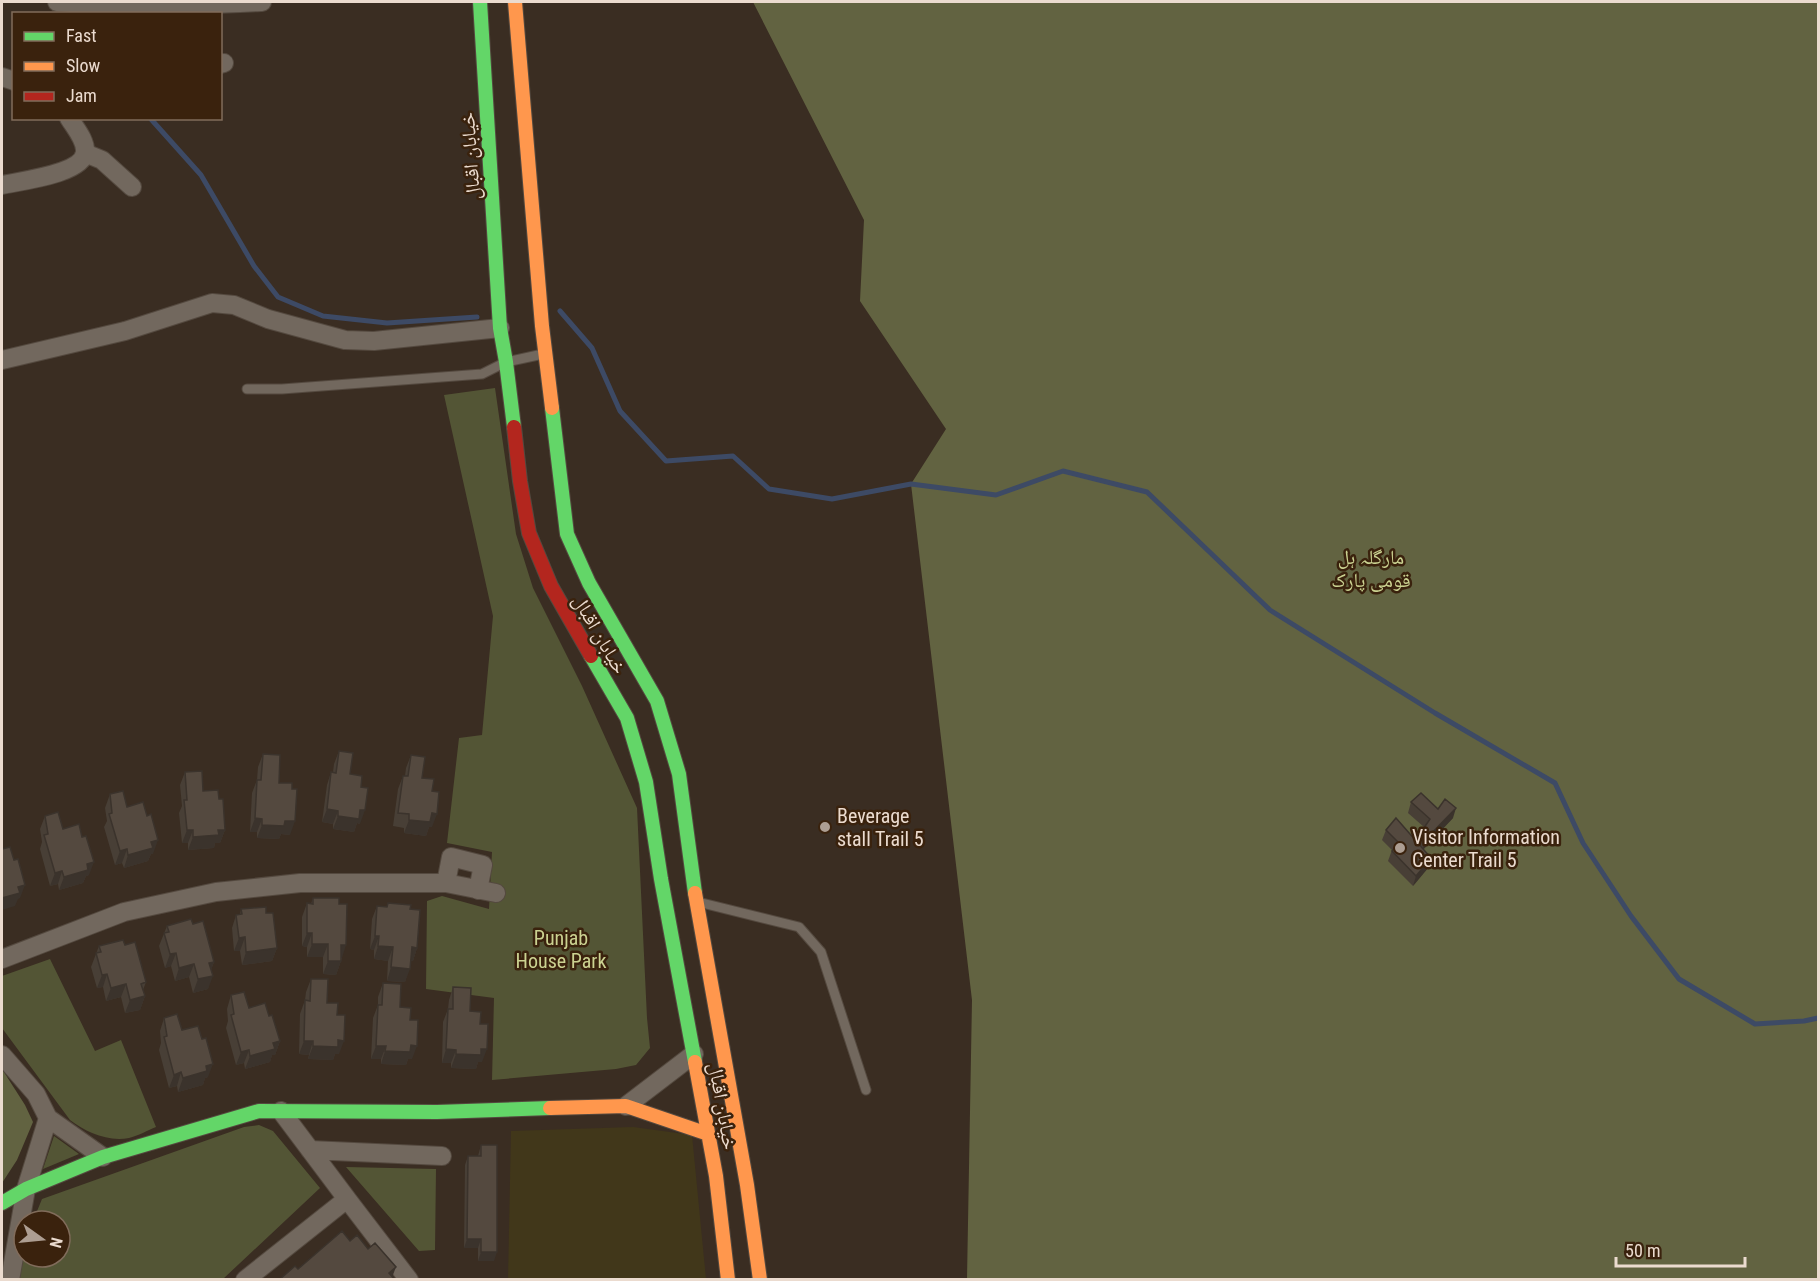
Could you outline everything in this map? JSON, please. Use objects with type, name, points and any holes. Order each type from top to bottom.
[{"type":"main road","name":"خیابان اقبال","points":[[480,2],[500,328],[529,533],[550,586],[627,718],[646,782],[661,879],[747,1185],[760,1280]]},
{"type":"main road","name":"خیابان اقبال","points":[[515,2],[545,354],[567,534],[589,583],[657,701],[679,774],[696,902],[708,1051],[708,1134],[716,1176],[728,1280]]},
{"type":"main road","points":[[2,1203],[26,1189],[103,1157],[259,1111],[437,1112],[626,1106],[708,1134]]},
{"type":"street","points":[[57,2],[98,6],[152,6],[262,2]]},
{"type":"street","points":[[2,185],[66,171],[80,163],[85,153],[83,141],[70,120]]},
{"type":"street","points":[[85,153],[102,160],[132,187]]},
{"type":"street","points":[[2,360],[125,331],[212,303],[234,305],[268,319],[345,340],[374,341],[500,328]]},
{"type":"street","points":[[2,959],[124,912],[216,892],[300,883],[446,883],[487,891],[483,865],[451,857],[446,883]]},
{"type":"street","points":[[626,1106],[708,1051]]},
{"type":"street","points":[[2,1055],[36,1094],[48,1118],[103,1157]]},
{"type":"street","points":[[281,1111],[409,1280]]},
{"type":"street","points":[[10,1280],[26,1189],[48,1118]]},
{"type":"street","points":[[310,1149],[442,1156]]},
{"type":"street","points":[[245,1280],[347,1199]]},
{"type":"lane","points":[[247,389],[282,389],[482,374],[506,362],[545,354]]},
{"type":"lane","points":[[696,902],[800,927],[820,952],[866,1090]]},
{"type":"green space","name":"مارگلہ ہل قومی پارک","points":[[753,2],[1818,2],[1818,1279],[967,1279],[972,1000],[911,484],[946,429],[860,301],[864,220]]},
{"type":"green space","name":"Punjab House Park","points":[[495,388],[516,534],[533,588],[582,686],[637,808],[650,1048],[636,1065],[616,1069],[492,1080],[494,998],[426,989],[427,901],[442,896],[489,909],[492,852],[447,843],[459,738],[482,735],[493,616],[444,395]]},
{"type":"green space","points":[[50,959],[95,1051],[121,1040],[156,1127],[132,1137],[113,1139],[97,1135],[76,1124],[70,1120],[2,1028],[2,976]]},
{"type":"green space","points":[[2,1069],[33,1122],[17,1160],[2,1183]]},
{"type":"green space","points":[[259,1125],[273,1131],[320,1188],[223,1279],[18,1280],[20,1269],[72,1269],[72,1209],[38,1209],[42,1199],[244,1127]]},
{"type":"green space","points":[[54,1136],[79,1154],[43,1169]]},
{"type":"green space","points":[[346,1167],[436,1169],[435,1250],[419,1251]]},
{"type":"sand","points":[[633,1127],[692,1135],[706,1279],[508,1280],[511,1131]]},
{"type":"building","points":[[339,751],[353,753],[350,774],[362,776],[361,787],[368,788],[365,810],[360,810],[359,819],[338,816],[338,811],[327,809],[331,772],[336,773]]},
{"type":"building","points":[[263,754],[280,755],[279,783],[292,783],[292,789],[297,789],[295,821],[285,821],[284,826],[262,825],[262,819],[255,818],[257,780],[261,780]]},
{"type":"building","points":[[411,755],[425,757],[422,778],[434,779],[432,791],[439,792],[437,814],[432,813],[430,822],[409,820],[409,814],[398,813],[403,776],[408,776]]},
{"type":"building","points":[[202,771],[203,791],[218,790],[219,799],[223,799],[225,830],[218,830],[219,835],[193,837],[193,830],[187,830],[184,800],[187,800],[185,772]]},
{"type":"building","points":[[123,791],[127,807],[143,802],[147,816],[151,814],[158,840],[151,842],[153,848],[128,855],[127,849],[120,851],[109,814],[112,813],[110,794]]},
{"type":"building","points":[[1421,793],[1438,809],[1445,799],[1456,808],[1425,840],[1419,835],[1430,819],[1411,802]]},
{"type":"building","points":[[58,812],[63,829],[79,824],[82,837],[86,836],[94,862],[87,864],[88,870],[64,877],[62,871],[55,873],[44,835],[48,834],[45,816]]},
{"type":"building","points":[[1396,818],[1431,858],[1416,876],[1392,851],[1399,843],[1386,830]]},
{"type":"building","points":[[10,847],[14,860],[18,859],[25,885],[18,887],[20,893],[2,898],[2,849]]},
{"type":"building","points":[[313,898],[339,898],[339,904],[347,904],[346,945],[341,945],[341,961],[328,961],[328,944],[312,944],[312,933],[307,933],[307,903],[313,904]]},
{"type":"building","points":[[388,903],[411,905],[410,909],[420,910],[417,948],[412,947],[410,969],[391,967],[393,947],[378,946],[379,936],[375,936],[377,906],[387,907]]},
{"type":"building","points":[[266,907],[266,913],[273,913],[277,948],[246,952],[245,937],[239,938],[236,915],[242,914],[241,909]]},
{"type":"building","points":[[191,919],[193,924],[203,921],[214,962],[209,963],[213,976],[198,979],[194,964],[179,968],[176,953],[170,954],[164,933],[169,932],[167,926]]},
{"type":"building","points":[[123,940],[125,945],[135,942],[146,982],[141,984],[145,996],[130,1000],[126,984],[111,988],[107,974],[102,975],[96,953],[101,952],[99,946]]},
{"type":"building","points":[[311,979],[328,979],[327,1003],[338,1003],[337,1015],[345,1015],[344,1041],[338,1040],[338,1047],[313,1046],[313,1041],[304,1041],[305,1000],[310,1001]]},
{"type":"building","points":[[383,983],[401,984],[400,1007],[411,1008],[410,1020],[418,1020],[417,1046],[411,1045],[410,1052],[385,1051],[386,1046],[376,1046],[378,1005],[382,1005]]},
{"type":"building","points":[[453,987],[471,988],[470,1011],[481,1012],[480,1024],[488,1024],[487,1049],[481,1049],[481,1055],[456,1054],[456,1050],[446,1049],[448,1009],[453,1009]]},
{"type":"building","points":[[244,992],[249,1008],[265,1003],[269,1016],[272,1015],[280,1041],[273,1043],[275,1049],[250,1056],[249,1050],[241,1052],[231,1015],[234,1014],[231,995]]},
{"type":"building","points":[[177,1014],[182,1030],[198,1026],[202,1039],[206,1038],[213,1064],[206,1066],[207,1071],[183,1078],[181,1072],[174,1075],[164,1037],[167,1036],[164,1018]]},
{"type":"building","points":[[481,1145],[497,1145],[497,1252],[481,1252],[481,1239],[467,1239],[468,1156],[481,1156]]},
{"type":"building","points":[[342,1231],[350,1241],[357,1235],[368,1249],[375,1243],[396,1267],[389,1273],[395,1280],[279,1280],[295,1266],[298,1269]]},
{"type":"waterway","points":[[152,120],[201,175],[254,266],[278,297],[323,316],[387,323],[477,317]]},
{"type":"waterway","points":[[560,311],[592,348],[620,411],[666,461],[733,456],[769,489],[832,499],[911,484],[996,495],[1063,471],[1147,492],[1270,610],[1435,713],[1555,783],[1583,843],[1631,916],[1679,979],[1755,1024],[1818,1018]]},
{"type":"traffic: fast","points":[[480,2],[500,328],[514,427]]},
{"type":"traffic: fast","points":[[552,408],[567,534],[589,583],[657,701],[679,774],[695,893]]},
{"type":"traffic: fast","points":[[591,656],[627,718],[646,782],[661,879],[695,1062]]},
{"type":"traffic: fast","points":[[2,1203],[26,1189],[103,1157],[259,1111],[437,1112],[550,1108]]},
{"type":"traffic: slow","points":[[515,2],[542,326],[552,408]]},
{"type":"traffic: slow","points":[[695,893],[747,1185],[760,1280]]},
{"type":"traffic: slow","points":[[695,1062],[716,1176],[728,1280]]},
{"type":"traffic: slow","points":[[550,1108],[626,1106],[708,1134]]},
{"type":"traffic: jam","points":[[514,427],[529,533],[551,586],[591,656]]},
{"type":"place","name":"Beverage stall Trail 5","points":[[825,827]]},
{"type":"place","name":"Visitor Information Center Trail 5","points":[[1400,848]]}]
